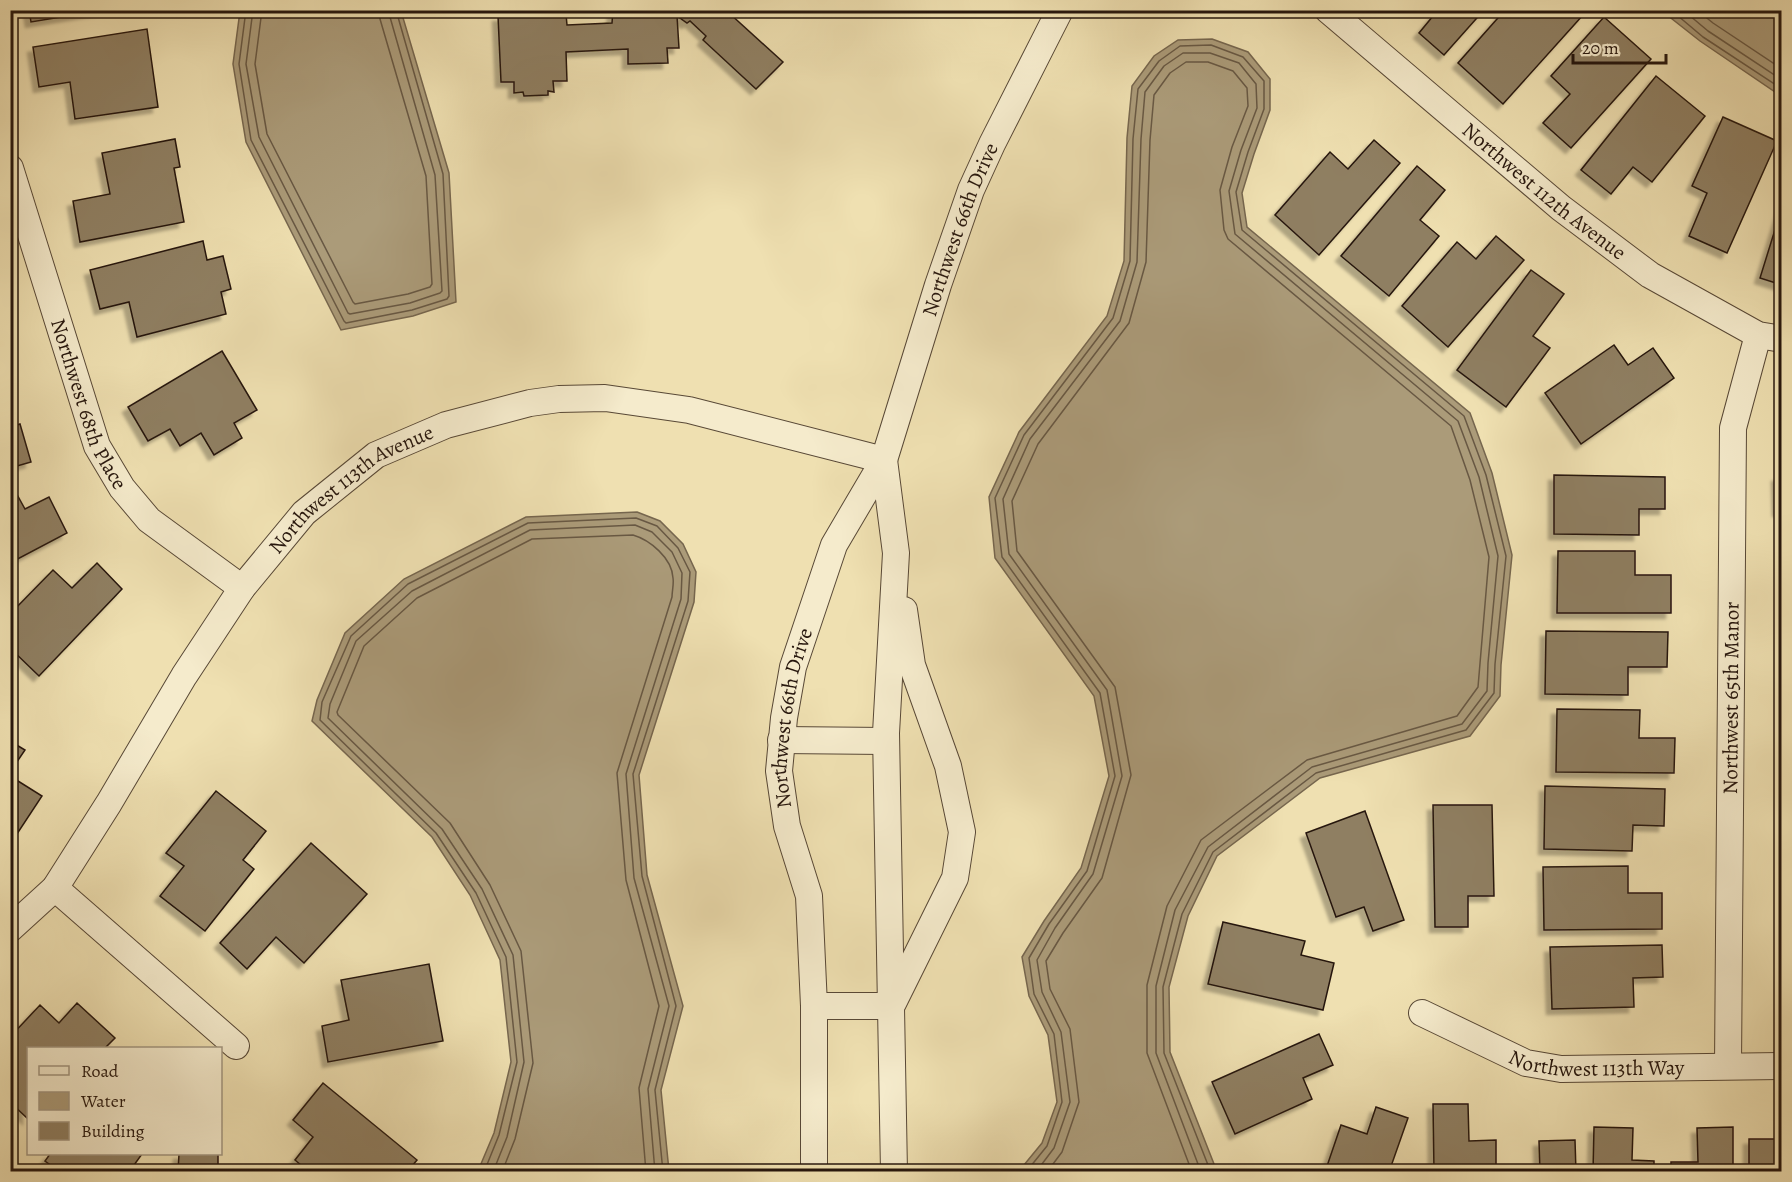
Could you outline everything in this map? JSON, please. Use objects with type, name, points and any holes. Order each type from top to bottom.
[{"type":"street","name":"Northwest 66th Drive","points":[[814,1172],[814,1006],[809,896],[787,826],[779,771],[781,741],[794,667],[834,545],[884,460],[938,285],[971,190],[1060,10]]},
{"type":"street","name":"Northwest 112th Avenue","points":[[1328,10],[1561,208],[1632,262],[1650,275],[1770,337]]},
{"type":"street","name":"Northwest 68th Place","points":[[10,168],[97,446],[122,488],[149,520],[242,588]]},
{"type":"street","name":"Northwest 65th Manor","points":[[1728,1066],[1733,428],[1770,337]]},
{"type":"street","name":"Northwest 113th Avenue","points":[[10,929],[55,888],[110,803],[184,676],[242,588],[304,513],[376,455],[446,426],[530,403],[559,399],[605,398],[689,410],[884,460]]},
{"type":"street","name":"Northwest 66th Drive","points":[[884,460],[912,665],[948,766],[962,832],[954,878],[891,1006]]},
{"type":"street","name":"Northwest 66th Drive","points":[[894,1172],[886,741],[896,553]]},
{"type":"street","points":[[781,741],[886,741]]},
{"type":"street","points":[[55,888],[236,1046]]},
{"type":"street","points":[[814,1006],[891,1006]]},
{"type":"street","name":"Northwest 113th Way","points":[[1422,1013],[1526,1063],[1561,1069],[1782,1066]]},
{"type":"water","points":[[240,11],[401,11],[449,173],[456,302],[413,316],[341,330],[246,142],[233,64]]},
{"type":"water","points":[[1662,11],[1781,11],[1781,96],[1700,41]]},
{"type":"water","points":[[1212,39],[1248,52],[1270,79],[1270,110],[1242,193],[1247,227],[1470,413],[1492,473],[1512,555],[1500,696],[1470,736],[1320,778],[1217,856],[1188,916],[1169,987],[1170,1052],[1215,1171],[1019,1171],[1042,1143],[1057,1102],[1048,1035],[1029,996],[1022,957],[1081,868],[1109,776],[1094,696],[995,558],[989,497],[1019,432],[1107,316],[1124,261],[1127,138],[1132,86],[1154,56],[1178,40]]},
{"type":"water","points":[[637,512],[660,521],[683,544],[696,572],[694,602],[639,775],[647,875],[683,1006],[661,1090],[669,1171],[478,1171],[494,1133],[511,1062],[500,960],[470,895],[432,837],[312,721],[317,700],[345,633],[404,579],[526,517]]},
{"type":"building","points":[[29,10],[104,10],[31,22]]},
{"type":"building","points":[[512,10],[552,10],[552,15],[566,14],[567,25],[612,23],[613,10],[719,10],[725,16],[729,13],[783,62],[756,89],[703,40],[706,36],[690,21],[687,23],[677,16],[679,48],[667,48],[668,63],[628,64],[628,49],[566,52],[567,81],[553,81],[554,92],[548,91],[548,95],[524,96],[523,92],[514,93],[514,82],[501,82],[498,16],[512,16]]},
{"type":"building","points":[[1438,10],[1484,10],[1444,55],[1419,33]]},
{"type":"building","points":[[1505,10],[1578,10],[1583,15],[1503,104],[1458,63]]},
{"type":"building","points":[[1604,17],[1651,59],[1571,148],[1543,123],[1570,94],[1551,76]]},
{"type":"building","points":[[147,29],[158,107],[75,119],[70,82],[39,87],[33,47]]},
{"type":"building","points":[[1656,76],[1705,116],[1652,182],[1633,167],[1611,194],[1581,170]]},
{"type":"building","points":[[1723,117],[1777,141],[1727,253],[1689,236],[1707,193],[1692,186]]},
{"type":"building","points":[[175,139],[180,167],[174,168],[184,222],[80,242],[73,201],[110,194],[102,153]]},
{"type":"building","points":[[1374,140],[1400,163],[1319,255],[1275,215],[1330,152],[1348,169]]},
{"type":"building","points":[[1417,166],[1445,190],[1420,220],[1439,236],[1389,296],[1341,256]]},
{"type":"building","points":[[1782,207],[1782,285],[1760,278]]},
{"type":"building","points":[[1496,236],[1524,260],[1448,347],[1402,306],[1457,242],[1476,259]]},
{"type":"building","points":[[203,241],[207,260],[223,256],[231,289],[221,292],[226,314],[137,337],[129,302],[100,309],[90,270]]},
{"type":"building","points":[[1531,270],[1564,294],[1533,336],[1550,348],[1506,407],[1457,370]]},
{"type":"building","points":[[1614,345],[1628,365],[1653,348],[1674,378],[1581,444],[1545,393]]},
{"type":"building","points":[[222,351],[257,410],[234,423],[242,438],[214,455],[201,433],[180,446],[170,429],[148,441],[128,407]]},
{"type":"building","points":[[20,424],[31,462],[10,468],[10,427]]},
{"type":"building","points":[[1554,475],[1665,477],[1665,509],[1639,509],[1639,535],[1554,534]]},
{"type":"building","points":[[1777,476],[1782,476],[1782,511],[1778,511]]},
{"type":"building","points":[[14,489],[25,509],[49,497],[67,533],[10,563],[10,491]]},
{"type":"building","points":[[1558,551],[1635,551],[1635,575],[1671,575],[1671,613],[1557,613]]},
{"type":"building","points":[[97,563],[122,589],[39,676],[10,648],[10,614],[53,570],[72,588]]},
{"type":"building","points":[[1546,631],[1668,632],[1667,667],[1628,667],[1628,695],[1545,694]]},
{"type":"building","points":[[1557,709],[1640,710],[1639,738],[1675,738],[1674,773],[1556,772]]},
{"type":"building","points":[[10,741],[25,750],[10,772]]},
{"type":"building","points":[[10,776],[42,796],[15,837],[10,833]]},
{"type":"building","points":[[1545,786],[1665,789],[1664,826],[1633,825],[1632,851],[1544,849]]},
{"type":"building","points":[[216,791],[266,831],[243,860],[254,869],[205,931],[160,896],[184,866],[166,853]]},
{"type":"building","points":[[1433,805],[1492,805],[1494,896],[1468,896],[1468,927],[1435,927]]},
{"type":"building","points":[[1365,811],[1404,920],[1373,931],[1364,907],[1336,917],[1306,833]]},
{"type":"building","points":[[311,843],[367,894],[304,963],[276,937],[247,969],[220,943]]},
{"type":"building","points":[[1628,866],[1628,893],[1662,893],[1662,929],[1544,930],[1543,867]]},
{"type":"building","points":[[1223,922],[1305,941],[1301,955],[1334,963],[1323,1010],[1208,984]]},
{"type":"building","points":[[1662,945],[1663,977],[1633,978],[1634,1007],[1552,1009],[1550,947]]},
{"type":"building","points":[[429,964],[443,1041],[328,1062],[322,1026],[349,1020],[341,980]]},
{"type":"building","points":[[77,1003],[115,1038],[106,1047],[27,1047],[27,1118],[10,1102],[10,1037],[40,1005],[59,1023]]},
{"type":"building","points":[[1319,1034],[1333,1065],[1303,1078],[1312,1099],[1235,1134],[1212,1082]]},
{"type":"building","points":[[323,1083],[417,1160],[407,1172],[309,1172],[295,1160],[313,1137],[293,1120]]},
{"type":"building","points":[[1433,1104],[1468,1104],[1469,1141],[1496,1140],[1496,1172],[1434,1172]]},
{"type":"building","points":[[1376,1107],[1408,1118],[1389,1172],[1325,1172],[1341,1125],[1367,1134]]},
{"type":"building","points":[[1594,1127],[1633,1128],[1632,1160],[1654,1161],[1654,1172],[1593,1172]]},
{"type":"building","points":[[1733,1127],[1733,1172],[1671,1172],[1671,1162],[1698,1162],[1697,1128]]},
{"type":"building","points":[[1749,1139],[1781,1139],[1781,1172],[1749,1172]]},
{"type":"building","points":[[1575,1140],[1576,1172],[1540,1172],[1539,1141]]},
{"type":"building","points":[[49,1155],[141,1155],[129,1172],[60,1172],[45,1161]]},
{"type":"building","points":[[179,1155],[218,1155],[218,1172],[178,1172]]}]
